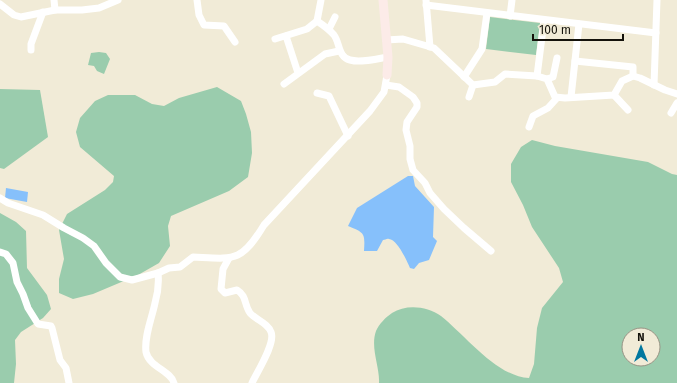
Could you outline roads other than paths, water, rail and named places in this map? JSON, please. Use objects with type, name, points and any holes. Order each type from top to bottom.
[{"type":"street","points":[[54,0],[56,10]]},
{"type":"street","points":[[0,4],[14,15],[21,17],[56,10],[69,11],[93,9],[109,5],[118,0]]},
{"type":"street","points":[[197,0],[199,15],[204,25],[224,26],[235,42]]},
{"type":"street","points":[[275,40],[307,28],[317,21],[321,0]]},
{"type":"street","points":[[0,198],[8,203],[43,215],[83,238],[94,246],[106,263],[120,278],[132,280],[158,273],[169,268],[180,267],[193,257],[229,258],[244,253],[255,240],[264,225],[348,136],[384,92],[388,58],[383,0]]},
{"type":"street","points":[[510,16],[512,0]]},
{"type":"street","points":[[654,85],[657,0]]},
{"type":"street","points":[[430,47],[426,3],[487,13],[656,33]]},
{"type":"street","points":[[31,50],[31,44],[43,12]]},
{"type":"street","points":[[464,77],[482,49],[487,13]]},
{"type":"street","points":[[329,29],[335,16]]},
{"type":"street","points":[[537,76],[544,20]]},
{"type":"street","points":[[317,21],[329,29],[336,38],[339,51],[346,58],[350,60],[388,58]]},
{"type":"street","points":[[571,97],[579,24]]},
{"type":"street","points":[[286,36],[298,73]]},
{"type":"street","points":[[386,40],[402,39],[430,47],[473,85],[495,82],[505,74],[537,76],[547,79],[553,77],[557,58]]},
{"type":"street","points":[[284,84],[325,54],[339,51]]},
{"type":"street","points":[[575,61],[633,67],[633,76]]},
{"type":"street","points":[[614,95],[622,81],[633,76],[677,94]]},
{"type":"street","points":[[547,79],[551,91],[557,98]]},
{"type":"street","points":[[386,85],[400,87],[414,97],[418,103],[418,107],[407,122],[406,130],[413,170],[425,183],[430,193],[444,209],[491,251]]},
{"type":"street","points":[[469,97],[473,85]]},
{"type":"street","points":[[317,93],[329,96],[348,136]]},
{"type":"street","points":[[529,127],[533,116],[548,108],[557,98],[614,95],[628,110]]},
{"type":"street","points":[[671,113],[677,103]]},
{"type":"street","points":[[0,252],[6,254],[13,263],[17,282],[28,308],[38,324],[51,326],[60,360],[66,368],[69,383]]},
{"type":"street","points":[[229,258],[223,269],[221,289],[225,293],[237,290],[242,293],[250,313],[267,326],[272,332],[272,341],[268,352],[252,383]]},
{"type":"street","points":[[158,273],[159,284],[147,337],[146,352],[158,368],[173,380],[174,383]]},
{"type":"water","points":[[408,176],[413,176],[415,186],[434,207],[433,237],[437,241],[429,260],[419,263],[414,269],[410,268],[401,251],[392,240],[383,240],[377,251],[364,251],[363,234],[348,226],[357,208]]},
{"type":"water","points":[[6,188],[28,192],[27,202],[5,198]]}]
